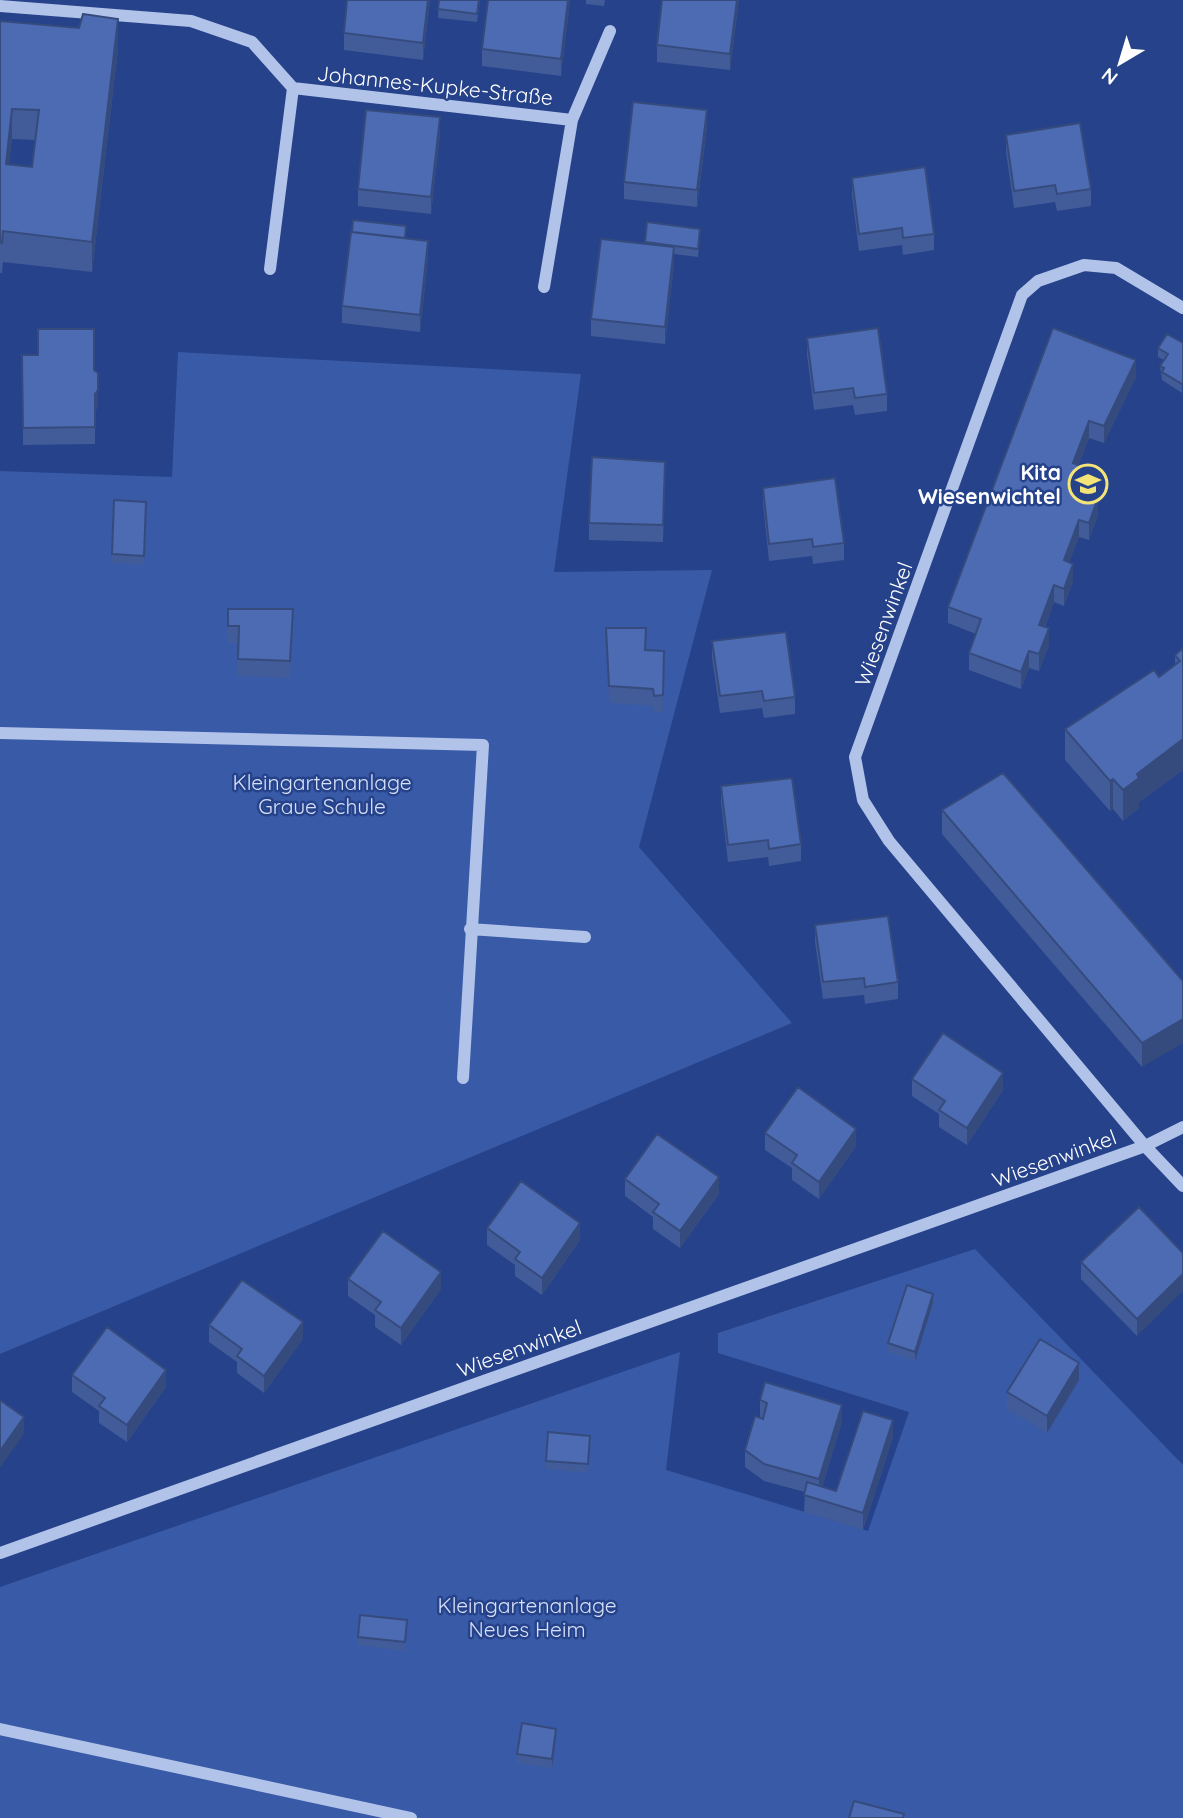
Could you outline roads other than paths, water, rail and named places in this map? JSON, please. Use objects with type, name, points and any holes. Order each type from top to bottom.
[{"type":"street","name":"Johannes-Kupke-Straße","points":[[0,6],[191,21],[252,42],[293,88],[572,120]]},
{"type":"street","name":"Johannes-Kupke-Straße","points":[[544,287],[572,120],[610,31]]},
{"type":"street","name":"Johannes-Kupke-Straße","points":[[270,269],[293,88]]},
{"type":"street","name":"Wiesenwinkel","points":[[0,1553],[1145,1146],[890,841],[863,800],[855,757],[1022,295],[1038,281],[1084,265],[1116,268],[1183,308]]},
{"type":"street","points":[[0,733],[483,745],[463,1078]]},
{"type":"street","points":[[470,929],[585,937]]},
{"type":"street","points":[[1183,1127],[1145,1146],[1183,1186]]},
{"type":"street","points":[[0,1729],[411,1818]]},
{"type":"place","name":"Kita Wiesenwichtel","points":[[1088,484]]},
{"type":"park label","name":"Kleingartenanlage Graue Schule","points":[[322,794]]},
{"type":"park label","name":"Kleingartenanlage Neues Heim","points":[[527,1617]]}]
